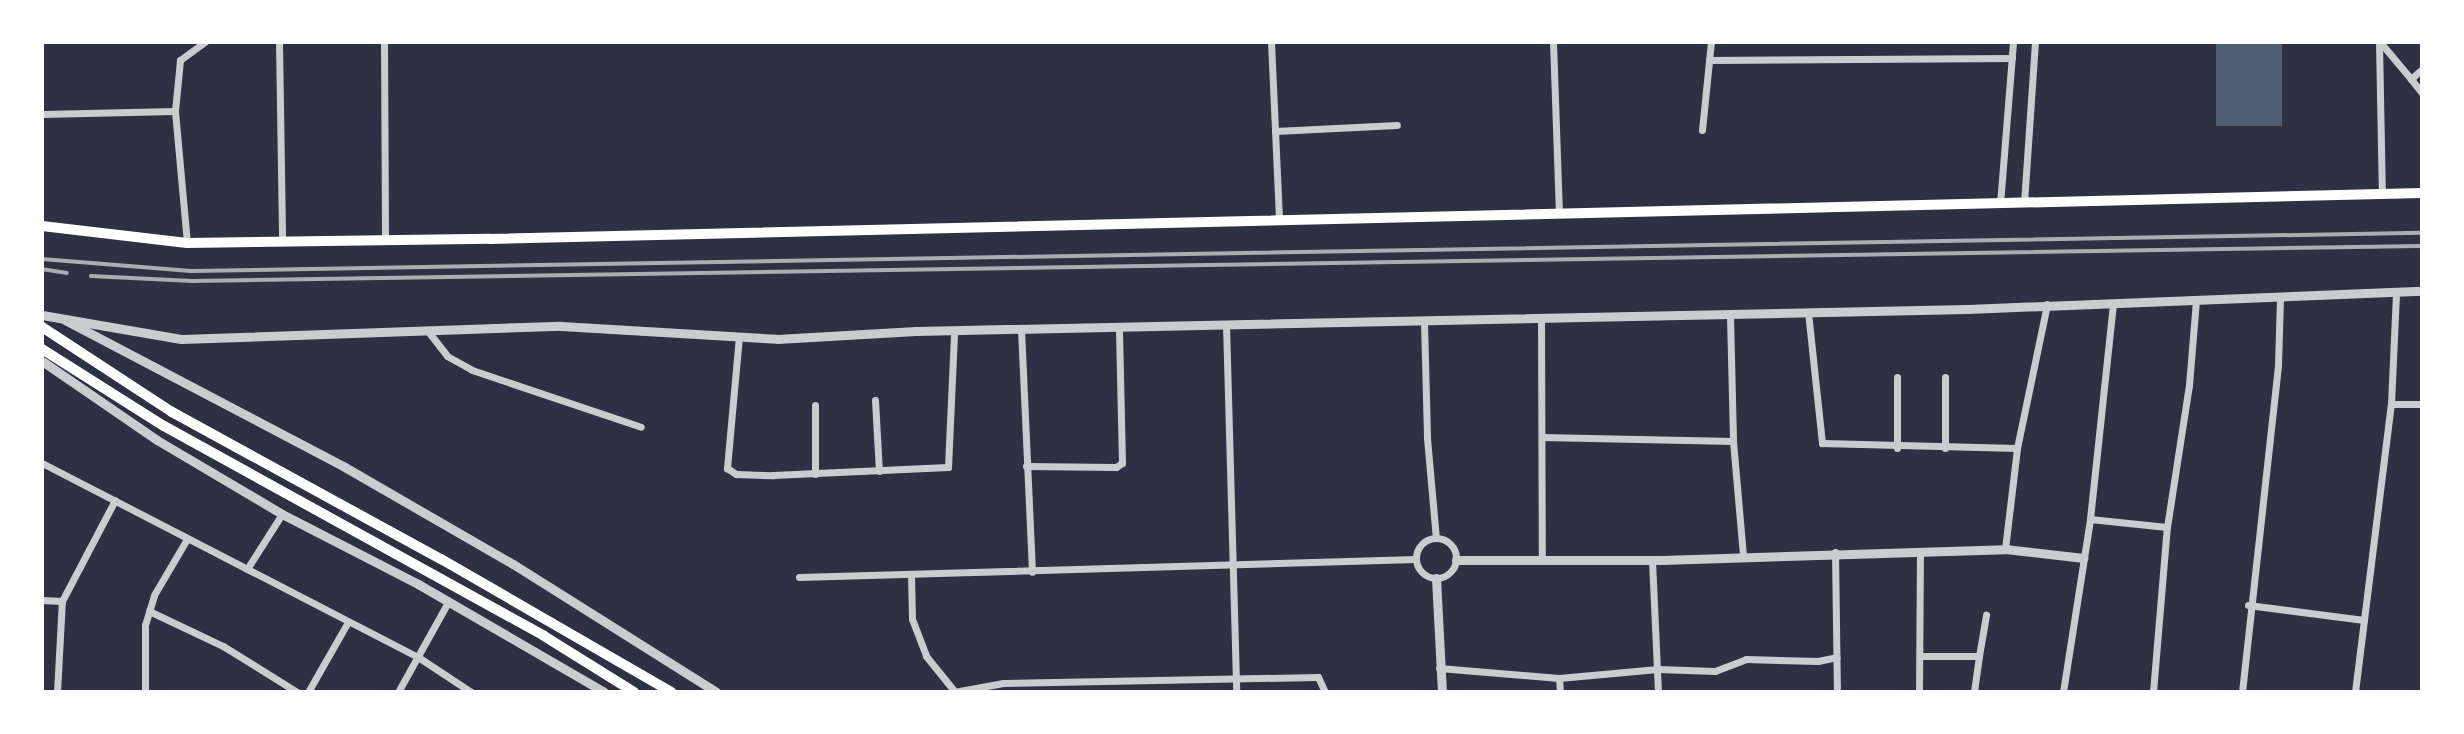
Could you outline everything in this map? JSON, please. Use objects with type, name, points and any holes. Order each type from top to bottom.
[{"type":"main road","points":[[42,226],[187,243],[2422,193]]},
{"type":"main road","points":[[42,330],[172,412],[477,579],[671,692]]},
{"type":"main road","points":[[42,349],[164,426],[544,636],[634,692]]},
{"type":"street","points":[[187,243],[175,111],[180,60],[205,42]]},
{"type":"street","points":[[279,42],[282,240]]},
{"type":"street","points":[[384,42],[385,239]]},
{"type":"street","points":[[1271,42],[1279,220]]},
{"type":"street","points":[[1553,42],[1559,214]]},
{"type":"street","points":[[1702,130],[1711,42]]},
{"type":"street","points":[[2000,204],[2013,42]]},
{"type":"street","points":[[2024,203],[2035,42]]},
{"type":"street","points":[[2379,42],[2422,93]]},
{"type":"street","points":[[2379,42],[2382,194]]},
{"type":"street","points":[[1709,60],[2012,58]]},
{"type":"street","points":[[2411,79],[2422,69]]},
{"type":"street","points":[[42,114],[175,111]]},
{"type":"street","points":[[1275,131],[1397,125]]},
{"type":"street","points":[[42,315],[181,339],[561,326],[739,336],[954,333],[1226,324],[1730,316],[2422,291]]},
{"type":"street","points":[[2355,692],[2392,404],[2396,293]]},
{"type":"street","points":[[2242,692],[2248,606],[2278,365],[2280,297]]},
{"type":"street","points":[[2153,692],[2167,527],[2189,385],[2196,300]]},
{"type":"street","points":[[2063,692],[2090,519],[2113,303]]},
{"type":"street","points":[[2005,549],[2017,448],[2047,304]]},
{"type":"street","points":[[1808,312],[1822,443],[1897,448],[2017,448]]},
{"type":"street","points":[[42,330],[57,316]]},
{"type":"street","points":[[57,316],[426,513],[716,692]]},
{"type":"street","points":[[1730,316],[1733,441],[1743,556]]},
{"type":"street","points":[[1541,318],[1542,560]]},
{"type":"street","points":[[1424,322],[1427,438],[1437,538]]},
{"type":"street","points":[[1226,324],[1228,500],[1235,563],[1236,692]]},
{"type":"street","points":[[1026,466],[1116,467],[1122,463],[1119,328]]},
{"type":"street","points":[[1021,329],[1032,572]]},
{"type":"street","points":[[427,330],[447,356],[479,374],[641,427]]},
{"type":"street","points":[[739,336],[727,468],[736,474],[815,474],[950,465],[954,333]]},
{"type":"street","points":[[42,361],[157,439],[282,514],[448,602],[604,692]]},
{"type":"street","points":[[1897,377],[1897,448]]},
{"type":"street","points":[[1945,377],[1945,449]]},
{"type":"street","points":[[875,400],[879,471]]},
{"type":"street","points":[[2392,404],[2422,404]]},
{"type":"street","points":[[815,405],[815,474]]},
{"type":"street","points":[[1542,437],[1733,441]]},
{"type":"street","points":[[42,463],[418,657],[471,692]]},
{"type":"street","points":[[57,692],[62,601],[115,500]]},
{"type":"street","points":[[247,569],[282,514]]},
{"type":"street","points":[[2090,519],[2167,527]]},
{"type":"street","points":[[1437,538],[1453,548],[1456,560],[1450,572],[1436,578],[1420,571],[1416,559],[1419,546],[1437,538]]},
{"type":"street","points":[[145,692],[143,661],[149,611],[187,539]]},
{"type":"street","points":[[1456,560],[1652,560],[1835,552],[2005,549],[2083,558]]},
{"type":"street","points":[[1919,692],[1920,551]]},
{"type":"street","points":[[1835,552],[1837,692]]},
{"type":"street","points":[[799,577],[1416,559]]},
{"type":"street","points":[[1652,560],[1658,692]]},
{"type":"street","points":[[911,574],[912,619],[926,656],[955,692],[1003,683],[1236,681],[1318,677],[1325,692]]},
{"type":"street","points":[[1436,578],[1442,692]]},
{"type":"street","points":[[42,600],[62,601]]},
{"type":"street","points":[[398,692],[448,602]]},
{"type":"street","points":[[2248,606],[2364,621]]},
{"type":"street","points":[[149,611],[223,646],[297,692]]},
{"type":"street","points":[[1974,692],[1986,615]]},
{"type":"street","points":[[307,692],[348,622]]},
{"type":"street","points":[[1920,656],[1979,656]]},
{"type":"street","points":[[1439,668],[1559,678],[1658,669],[1715,671],[1746,659],[1818,661],[1837,657]]},
{"type":"street","points":[[1559,678],[1560,692]]},
{"type":"water","points":[[2216,42],[2282,42],[2282,126],[2216,126]]},
{"type":"railway","points":[[42,259],[191,271],[2422,233]]},
{"type":"railway","points":[[91,276],[192,281],[2422,246]]},
{"type":"railway","points":[[42,269],[67,273]]}]
